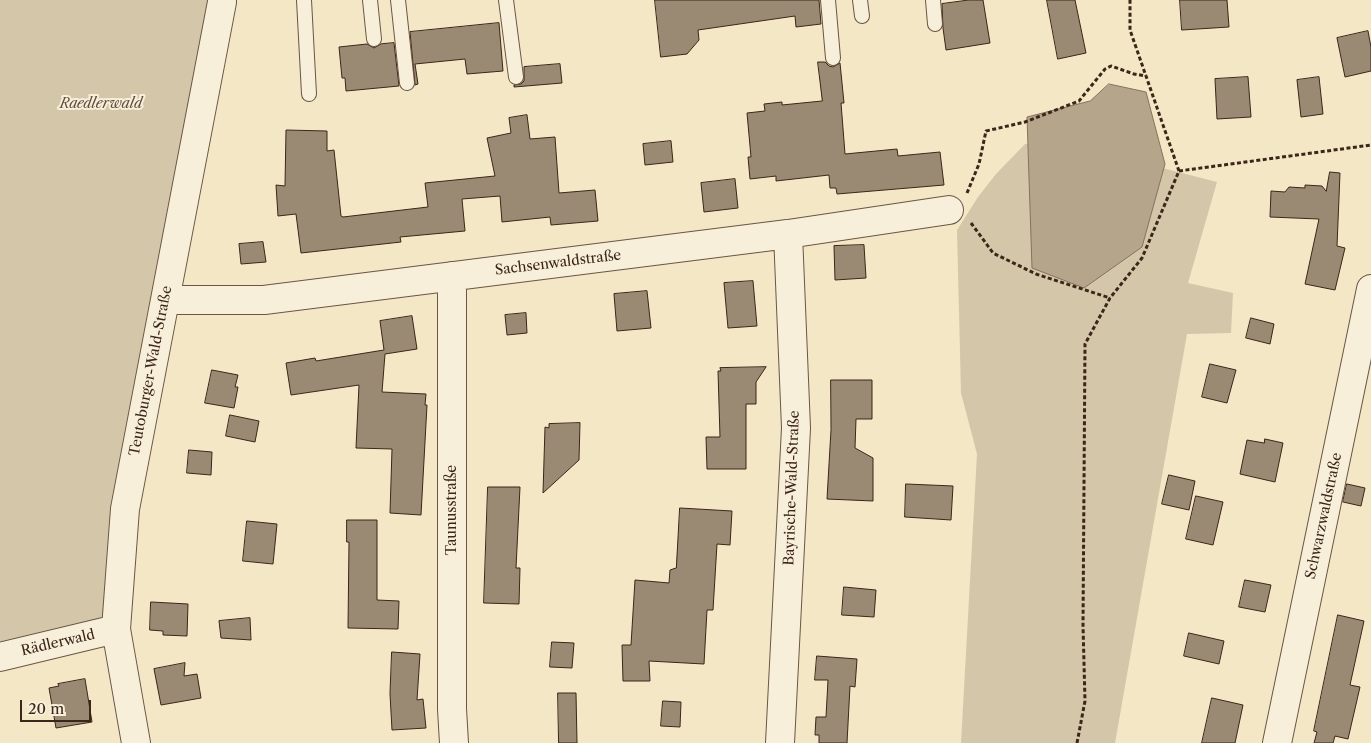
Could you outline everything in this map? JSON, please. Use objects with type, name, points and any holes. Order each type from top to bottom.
[{"type":"street","name":"Teutoburger-Wald-Straße","points":[[136,743],[116,629],[125,509],[223,0]]},
{"type":"street","name":"Sachsenwaldstraße","points":[[165,300],[264,300],[788,234],[955,209]]},
{"type":"street","name":"Bayrische-Wald-Straße","points":[[780,743],[796,428],[788,234]]},
{"type":"street","name":"Taunusstraße","points":[[452,276],[452,709],[454,743]]},
{"type":"street","name":"Schwarzwaldstraße","points":[[1277,743],[1371,289]]},
{"type":"street","name":"Rädlerwald","points":[[0,657],[116,629]]},
{"type":"lane","points":[[304,0],[309,94]]},
{"type":"lane","points":[[370,0],[374,39]]},
{"type":"lane","points":[[398,0],[406,84]]},
{"type":"lane","points":[[506,0],[516,77]]},
{"type":"lane","points":[[828,0],[833,58]]},
{"type":"lane","points":[[860,0],[862,16]]},
{"type":"lane","points":[[933,0],[935,24]]},
{"type":"path","points":[[1077,743],[1085,702],[1083,625],[1085,344],[1110,298],[1142,258],[1179,171],[1130,30],[1130,0]]},
{"type":"path","points":[[1110,298],[1036,274],[993,253],[955,209],[979,164],[986,131],[1025,122],[1079,102],[1105,69],[1111,66],[1146,76]]},
{"type":"path","points":[[1179,171],[1371,145]]},
{"type":"green space","name":"Raedlerwald","points":[[0,0],[227,0],[105,624],[0,649]]},
{"type":"green space","points":[[1053,140],[1217,182],[1188,283],[1233,293],[1231,333],[1187,334],[1115,743],[961,743],[977,454],[961,393],[957,230],[978,197],[996,174],[1025,144]]},
{"type":"shaded area","points":[[1109,84],[1146,92],[1165,164],[1142,247],[1084,288],[1032,268],[1027,117],[1090,101]]},
{"type":"building","points":[[655,0],[819,0],[821,24],[796,27],[795,16],[698,30],[699,40],[687,54],[661,57]]},
{"type":"building","points":[[983,0],[990,43],[946,50],[942,4]]},
{"type":"building","points":[[1047,0],[1075,0],[1086,53],[1058,59]]},
{"type":"building","points":[[1180,0],[1227,0],[1229,27],[1182,30]]},
{"type":"building","points":[[499,23],[503,71],[467,74],[465,59],[415,64],[418,84],[415,85],[410,32]]},
{"type":"building","points":[[1368,31],[1371,47],[1371,71],[1345,77],[1337,38]]},
{"type":"building","points":[[394,43],[399,86],[346,91],[345,78],[342,78],[339,47],[367,44],[374,48],[381,44]]},
{"type":"building","points":[[818,62],[825,62],[833,67],[840,63],[844,103],[841,103],[845,154],[897,149],[898,156],[940,152],[944,185],[837,194],[836,188],[830,188],[829,175],[776,181],[776,176],[750,179],[748,157],[751,157],[747,113],[765,111],[764,104],[782,102],[782,105],[822,101]]},
{"type":"building","points":[[560,64],[562,83],[514,87],[514,85],[521,84],[524,81],[524,67]]},
{"type":"building","points":[[1248,77],[1251,117],[1217,119],[1215,79]]},
{"type":"building","points":[[1319,77],[1323,114],[1301,117],[1297,80]]},
{"type":"building","points":[[527,115],[530,139],[555,137],[559,193],[595,190],[598,221],[551,225],[550,217],[502,222],[500,196],[462,199],[465,231],[400,237],[401,242],[301,253],[296,214],[278,216],[276,185],[285,186],[286,130],[327,131],[327,151],[334,150],[341,216],[343,217],[428,207],[425,183],[495,176],[487,138],[511,133],[509,118]]},
{"type":"building","points":[[671,141],[673,162],[645,165],[643,144]]},
{"type":"building","points":[[1330,172],[1340,173],[1337,246],[1345,248],[1335,290],[1305,284],[1319,219],[1270,217],[1271,191],[1285,192],[1289,187],[1305,188],[1305,185],[1322,186],[1326,191]]},
{"type":"building","points":[[735,179],[738,208],[704,212],[701,183]]},
{"type":"building","points":[[263,242],[266,262],[241,264],[239,244]]},
{"type":"building","points":[[864,245],[866,278],[835,280],[834,246]]},
{"type":"building","points":[[753,281],[757,326],[728,328],[724,283]]},
{"type":"building","points":[[647,291],[651,328],[617,331],[614,294]]},
{"type":"building","points":[[526,313],[527,333],[507,335],[505,315]]},
{"type":"building","points":[[412,316],[417,349],[385,354],[382,392],[426,394],[421,515],[390,513],[392,449],[356,448],[359,385],[291,395],[286,363],[315,358],[316,361],[384,350],[380,321]]},
{"type":"building","points":[[1251,318],[1274,324],[1270,344],[1246,338]]},
{"type":"building","points":[[1210,364],[1236,370],[1227,403],[1202,397]]},
{"type":"building","points":[[766,367],[756,382],[756,404],[746,404],[746,469],[707,469],[706,437],[720,437],[718,371],[721,371],[720,368]]},
{"type":"building","points":[[212,370],[238,375],[235,387],[238,387],[234,408],[205,403]]},
{"type":"building","points":[[831,380],[872,380],[872,419],[856,419],[855,448],[873,458],[873,501],[827,499],[831,430]]},
{"type":"building","points":[[230,415],[259,421],[255,442],[226,436]]},
{"type":"building","points":[[580,423],[579,460],[543,493],[545,427],[549,428],[549,424]]},
{"type":"building","points":[[1265,439],[1283,443],[1275,482],[1240,474],[1247,440],[1264,443]]},
{"type":"building","points":[[189,450],[212,452],[211,475],[187,473]]},
{"type":"building","points":[[1169,475],[1195,481],[1189,510],[1162,504]]},
{"type":"building","points":[[906,484],[953,486],[951,520],[905,517]]},
{"type":"building","points":[[1347,484],[1365,488],[1361,506],[1343,502]]},
{"type":"building","points":[[488,487],[520,487],[516,568],[520,568],[519,604],[484,603]]},
{"type":"building","points":[[1196,496],[1223,502],[1213,545],[1186,539]]},
{"type":"building","points":[[680,508],[732,511],[730,545],[717,544],[713,610],[707,610],[704,664],[649,661],[650,681],[623,681],[622,645],[631,645],[635,580],[669,583],[670,570],[676,568]]},
{"type":"building","points":[[347,520],[377,520],[377,600],[399,601],[398,629],[348,628],[349,542],[347,542]]},
{"type":"building","points":[[247,521],[277,524],[273,564],[243,561]]},
{"type":"building","points":[[1245,580],[1271,585],[1265,612],[1239,607]]},
{"type":"building","points":[[844,587],[876,590],[874,617],[842,615]]},
{"type":"building","points":[[151,602],[188,604],[187,636],[163,635],[163,631],[150,630]]},
{"type":"building","points":[[1338,615],[1364,621],[1350,685],[1360,687],[1348,739],[1335,736],[1333,743],[1314,743],[1317,732],[1314,731]]},
{"type":"building","points":[[250,618],[251,640],[221,638],[219,621]]},
{"type":"building","points":[[1189,633],[1224,641],[1219,664],[1184,656]]},
{"type":"building","points":[[552,642],[574,643],[572,668],[550,667]]},
{"type":"building","points":[[392,652],[420,654],[417,700],[423,699],[426,728],[392,730],[390,694]]},
{"type":"building","points":[[817,656],[857,659],[855,687],[850,686],[847,743],[819,743],[819,735],[815,735],[816,717],[826,717],[828,680],[815,680]]},
{"type":"building","points":[[185,663],[184,676],[197,674],[201,698],[161,705],[154,669]]},
{"type":"building","points":[[85,679],[92,722],[56,728],[49,688],[59,686],[58,684]]},
{"type":"building","points":[[558,693],[576,693],[577,743],[559,743]]},
{"type":"building","points":[[1212,698],[1243,705],[1235,743],[1202,743]]},
{"type":"building","points":[[663,701],[681,702],[680,727],[661,726]]}]
